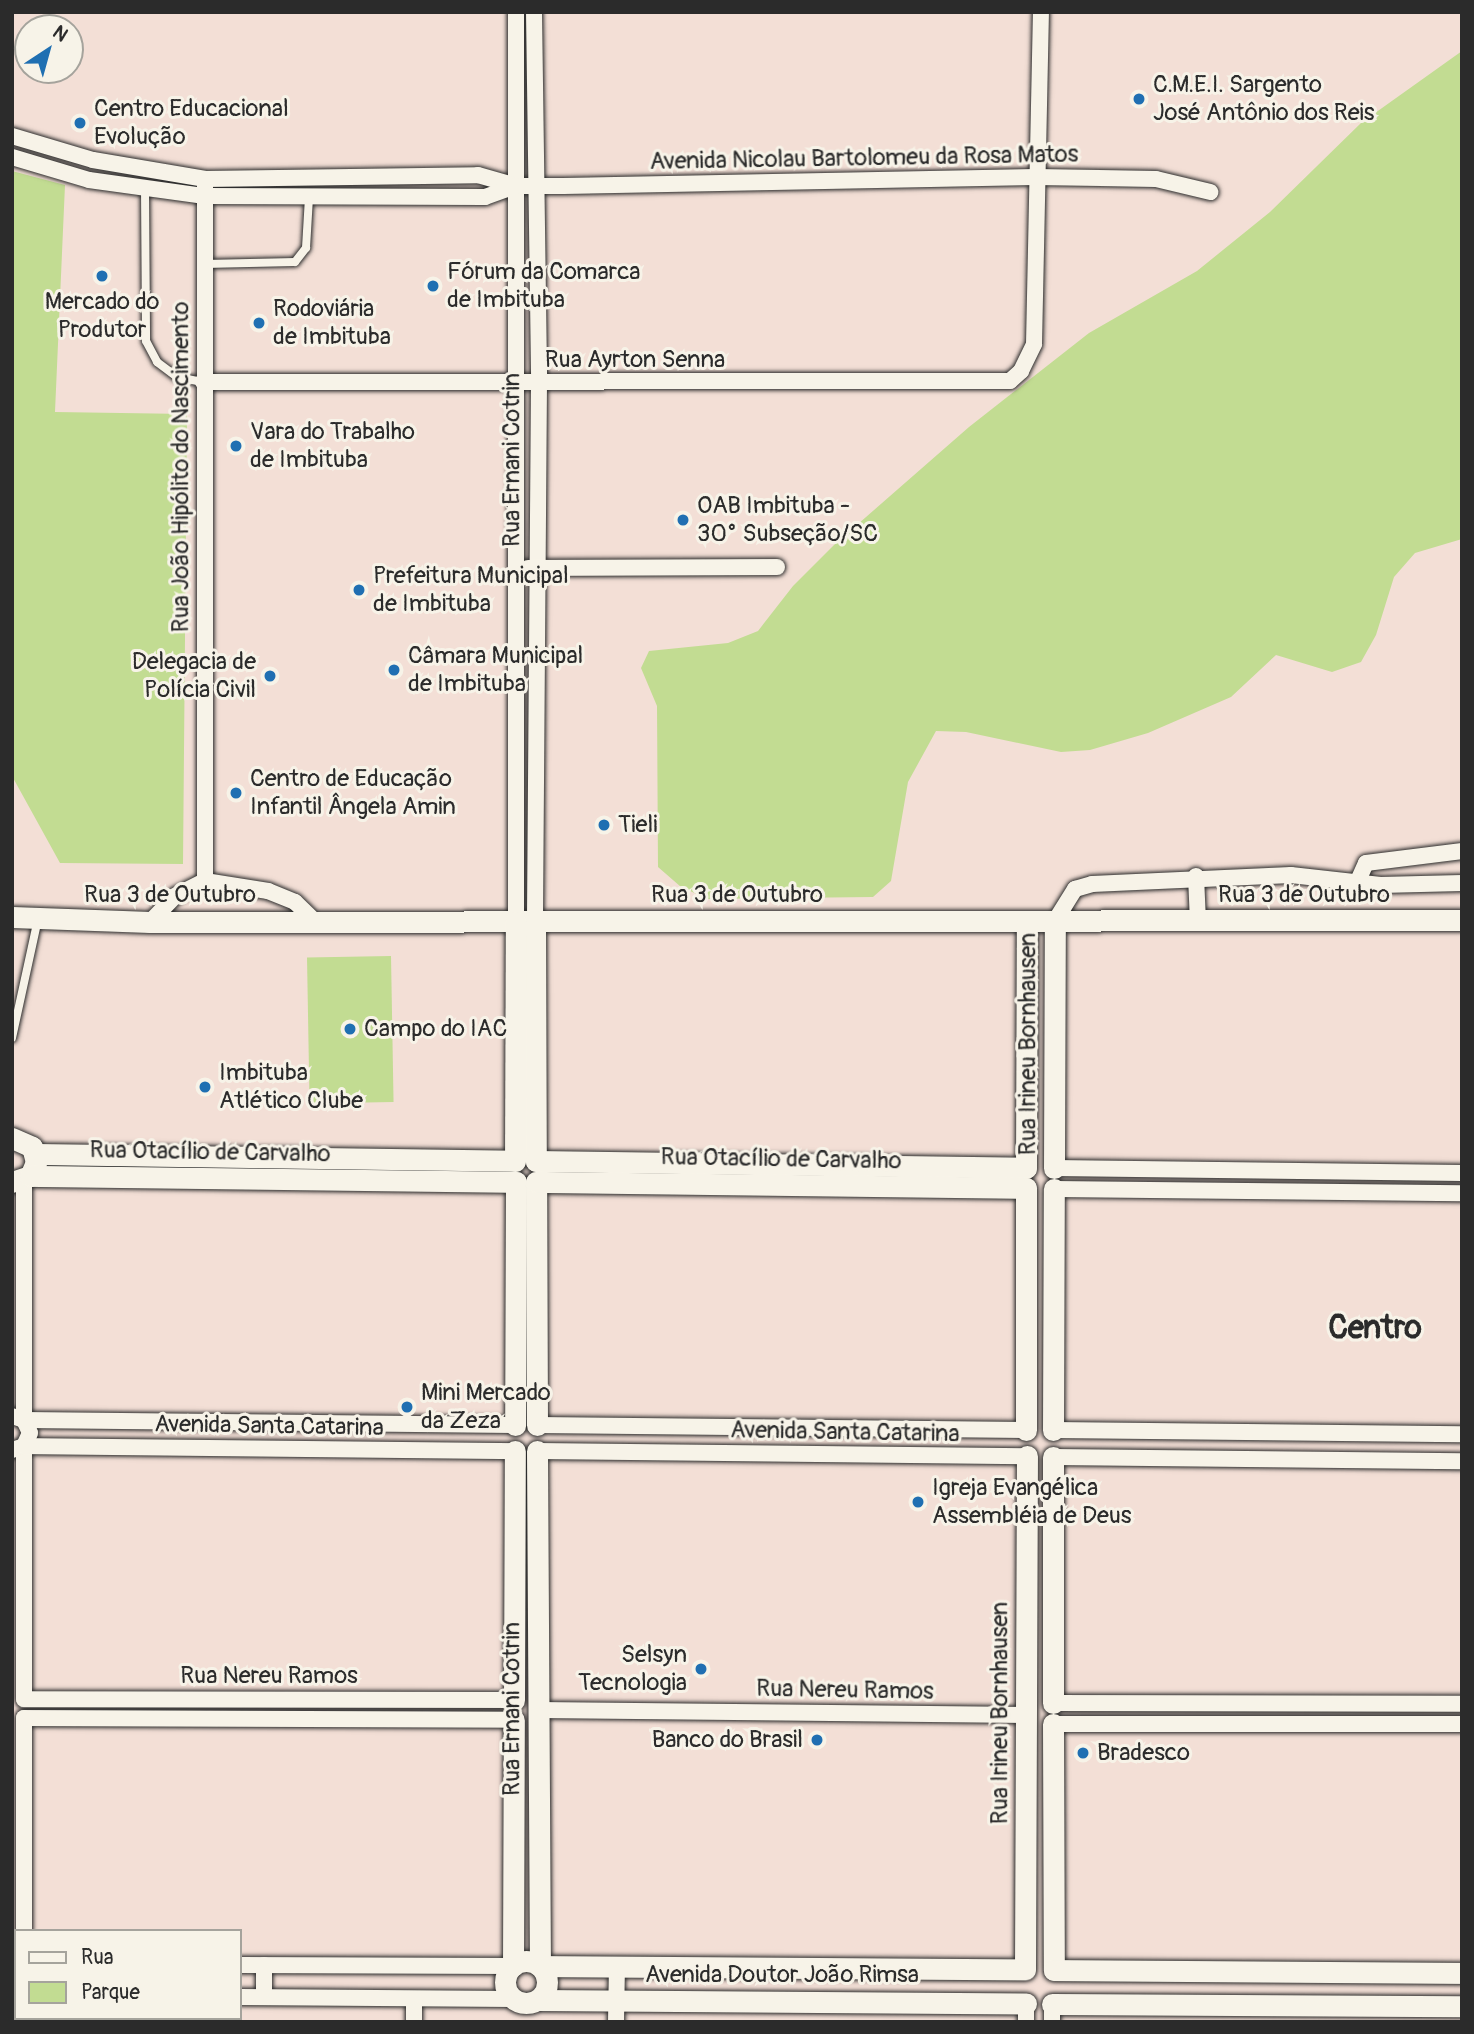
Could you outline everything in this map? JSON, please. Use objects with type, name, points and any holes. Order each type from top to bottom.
[{"type":"street","name":"Rua Ernani Cotrin","points":[[515,1425],[515,1351],[526,1274],[526,921],[517,702],[516,12]]},
{"type":"street","name":"Rua Ernani Cotrin","points":[[526,921],[537,702],[539,382],[534,12]]},
{"type":"street","points":[[1035,177],[1041,12]]},
{"type":"street","name":"Avenida Nicolau Bartolomeu da Rosa Matos","points":[[12,136],[93,160],[205,179],[478,175],[516,186],[535,186],[1035,177],[1156,179],[1210,192]]},
{"type":"street","name":"Avenida Nicolau Bartolomeu da Rosa Matos","points":[[12,157],[89,180],[205,196],[485,197],[516,186]]},
{"type":"street","points":[[89,180],[93,160]]},
{"type":"street","name":"Rua Ayrton Senna","points":[[203,382],[993,384],[1010,381],[1021,372],[1034,344],[1035,177]]},
{"type":"street","name":"Rua João Hipólito do Nascimento","points":[[205,179],[205,881]]},
{"type":"street","points":[[517,568],[777,567]]},
{"type":"street","points":[[517,702],[537,702]]},
{"type":"street","points":[[1357,883],[1366,863],[1462,851]]},
{"type":"street","points":[[1055,921],[1075,889],[1092,884],[1196,876],[1291,875],[1357,883],[1462,883]]},
{"type":"street","points":[[1196,876],[1198,921]]},
{"type":"street","points":[[150,922],[175,896],[205,881],[268,891],[295,902],[316,922]]},
{"type":"street","name":"Rua 3 de Outubro","points":[[12,917],[150,922],[1462,920]]},
{"type":"street","name":"Rua Irineu Bornhausen","points":[[1026,1430],[1027,921]]},
{"type":"street","name":"Rua Irineu Bornhausen","points":[[1053,1430],[1055,921]]},
{"type":"street","points":[[1026,1042],[1054,1041]]},
{"type":"street","points":[[15,1137],[36,1154],[22,1179],[18,1283],[18,1418],[30,1433],[18,1448],[18,1697],[28,1706],[18,1720],[18,1841],[24,1929]]},
{"type":"street","name":"Rua Otacílio de Carvalho","points":[[36,1154],[152,1167],[1026,1178]]},
{"type":"street","points":[[1462,1173],[1133,1169],[1054,1178],[1040,1195],[1026,1178],[1040,1161],[1054,1178],[1132,1189],[1462,1193]]},
{"type":"street","name":"Rua Otacílio de Carvalho","points":[[22,1179],[152,1167]]},
{"type":"street","points":[[1132,1189],[1133,1169]]},
{"type":"street","points":[[1289,1171],[1289,1191]]},
{"type":"street","points":[[1343,1172],[1344,1192]]},
{"type":"street","name":"Rua Ernani Cotrin","points":[[526,1274],[537,1351],[537,1425]]},
{"type":"street","points":[[1026,1281],[1054,1281]]},
{"type":"street","points":[[515,1351],[537,1351]]},
{"type":"street","name":"Avenida Santa Catarina","points":[[18,1418],[515,1425]]},
{"type":"street","points":[[523,1421],[537,1425],[543,1436],[537,1451],[528,1455],[515,1451],[509,1438],[515,1425],[523,1421]]},
{"type":"street","name":"Avenida Santa Catarina","points":[[537,1425],[1026,1430]]},
{"type":"street","points":[[1462,1434],[1053,1430],[1043,1425],[1026,1430],[1021,1446],[1027,1457],[1037,1462],[1053,1457],[1462,1461]]},
{"type":"street","points":[[1053,1430],[1058,1447],[1053,1457],[1054,1970],[1061,1987],[1052,2013],[1291,2005],[1462,2006]]},
{"type":"street","points":[[1205,1459],[1206,1432]]},
{"type":"street","points":[[1359,1460],[1360,1433]]},
{"type":"street","name":"Avenida Santa Catarina","points":[[18,1448],[515,1451]]},
{"type":"street","name":"Rua Ernani Cotrin","points":[[513,1966],[515,1451]]},
{"type":"street","name":"Rua Ernani Cotrin","points":[[537,1451],[540,1966]]},
{"type":"street","name":"Avenida Santa Catarina","points":[[537,1451],[1027,1457]]},
{"type":"street","name":"Rua Irineu Bornhausen","points":[[1026,2012],[1017,1986],[1025,1969],[1027,1457]]},
{"type":"street","points":[[514,1539],[538,1539]]},
{"type":"street","points":[[514,1611],[538,1611]]},
{"type":"street","points":[[1026,1621],[1053,1620]]},
{"type":"street","name":"Rua Nereu Ramos","points":[[18,1697],[391,1699],[514,1710]]},
{"type":"street","points":[[206,1699],[207,1719]]},
{"type":"street","points":[[391,1699],[392,1720]]},
{"type":"street","points":[[1214,1703],[1214,1724]]},
{"type":"street","points":[[1027,1715],[1039,1728],[1053,1713],[1214,1703],[1462,1704]]},
{"type":"street","points":[[1417,1703],[1417,1724]]},
{"type":"street","points":[[514,1710],[531,1722],[538,1710]]},
{"type":"street","name":"Rua Nereu Ramos","points":[[18,1720],[392,1720],[514,1710]]},
{"type":"street","name":"Rua Nereu Ramos","points":[[538,1710],[1027,1715]]},
{"type":"street","points":[[1053,1713],[1214,1724],[1462,1724]]},
{"type":"street","points":[[513,1796],[539,1796]]},
{"type":"street","points":[[513,1881],[540,1882]]},
{"type":"street","points":[[242,1965],[513,1966],[526,1961],[540,1966],[547,1983],[538,2000],[526,2003],[514,2000],[242,1997]]},
{"type":"street","name":"Avenida Doutor João Rimsa","points":[[540,1966],[1025,1969],[1037,1964],[1054,1970]]},
{"type":"street","points":[[264,1965],[264,1997]]},
{"type":"street","points":[[513,1966],[505,1983],[514,2000]]},
{"type":"street","points":[[616,2011],[617,1966]]},
{"type":"street","points":[[1054,1970],[1462,1973]]},
{"type":"street","points":[[1291,1972],[1291,2005]]},
{"type":"street","points":[[12,2002],[14,1990]]},
{"type":"street","points":[[414,1999],[414,2022]]},
{"type":"street","name":"Avenida Doutor João Rimsa","points":[[538,2000],[616,2011],[1026,2012],[1039,2008],[1052,2013]]},
{"type":"lane","points":[[145,188],[146,341],[157,362],[177,377],[203,382]]},
{"type":"lane","points":[[204,264],[295,262],[306,248],[309,198]]},
{"type":"lane","points":[[12,1038],[38,919]]},
{"type":"green space","points":[[1462,51],[1462,539],[1415,553],[1394,577],[1376,635],[1361,662],[1332,672],[1276,655],[1231,697],[1148,733],[1090,750],[1061,752],[966,732],[936,731],[908,782],[891,881],[873,897],[708,899],[681,887],[658,867],[657,706],[641,668],[649,651],[728,643],[758,631],[793,586],[834,545],[969,427],[1089,333],[1197,271],[1270,212],[1361,123]]},
{"type":"green space","points":[[12,171],[65,185],[55,412],[187,414],[183,864],[60,863],[12,776]]},
{"type":"green space","name":"Campo do IAC","points":[[391,956],[394,1102],[310,1103],[307,957]]},
{"type":"place","name":"C.M.E.I. Sargento José Antônio dos Reis","points":[[1139,99]]},
{"type":"place","name":"Centro Educacional Evolução","points":[[80,123]]},
{"type":"place","name":"Mercado do Produtor","points":[[102,276]]},
{"type":"place","name":"Fórum da Comarca de Imbituba","points":[[433,286]]},
{"type":"place","name":"Rodoviária de Imbituba","points":[[259,323]]},
{"type":"place","name":"Vara do Trabalho de Imbituba","points":[[236,446]]},
{"type":"place","name":"OAB Imbituba - 30° Subseção/SC","points":[[683,520]]},
{"type":"place","name":"Prefeitura Municipal de Imbituba","points":[[359,590]]},
{"type":"place","name":"Câmara Municipal de Imbituba","points":[[394,670]]},
{"type":"place","name":"Delegacia de Polícia Civil","points":[[270,676]]},
{"type":"place","name":"Centro de Educação Infantil Ângela Amin","points":[[236,793]]},
{"type":"place","name":"Tieli","points":[[604,825]]},
{"type":"place","name":"Campo do IAC","points":[[350,1029]]},
{"type":"place","name":"Imbituba Atlético Clube","points":[[205,1087]]},
{"type":"place","name":"Mini Mercado da Zeza","points":[[407,1407]]},
{"type":"place","name":"Igreja Evangélica Assembléia de Deus","points":[[918,1502]]},
{"type":"place","name":"Selsyn Tecnologia","points":[[701,1669]]},
{"type":"place","name":"Banco do Brasil","points":[[817,1740]]},
{"type":"place","name":"Bradesco","points":[[1083,1753]]},
{"type":"district","name":"Centro","points":[[1375,1328]]}]
